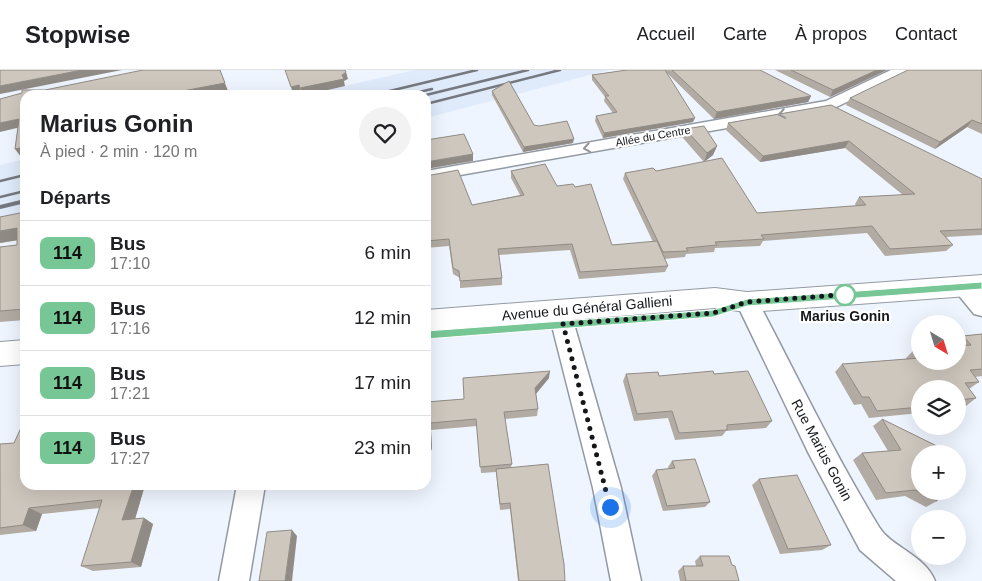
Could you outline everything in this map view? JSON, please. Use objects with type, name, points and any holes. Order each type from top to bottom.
[{"type":"street","name":"Allée du Centre","points":[[431,175],[830,105],[902,70]]},
{"type":"street","points":[[804,92],[847,114]]},
{"type":"street","points":[[973,286],[982,308]]},
{"type":"street","name":"Avenue du Général Gallieni","points":[[431,321],[713,313],[747,302],[973,286]]},
{"type":"street","name":"Rue Marius Gonin","points":[[747,302],[818,445],[870,540],[920,581]]},
{"type":"street","points":[[561,317],[606,488],[626,581]]},
{"type":"street","name":"Avenue du Général Gallieni","points":[[431,334],[561,317]]},
{"type":"street","points":[[0,354],[20,352]]},
{"type":"street","points":[[0,368],[20,366]]},
{"type":"street","points":[[234,581],[250,490]]},
{"type":"shaded area","points":[[415,70],[609,70],[431,117],[431,90],[327,90]]},
{"type":"shaded area","points":[[20,160],[20,222],[0,227],[0,165]]},
{"type":"building","points":[[0,70],[82,70],[0,86]]},
{"type":"building","points":[[143,70],[220,70],[225,83],[188,90],[45,90]]},
{"type":"building","points":[[285,70],[345,70],[346,72],[342,75],[344,79],[300,88],[299,85],[291,87]]},
{"type":"building","points":[[627,70],[665,70],[695,118],[604,133],[596,116],[617,112],[605,96],[609,96],[592,75]]},
{"type":"building","points":[[672,70],[760,70],[811,96],[717,112]]},
{"type":"building","points":[[791,70],[877,70],[833,90]]},
{"type":"building","points":[[908,70],[982,70],[982,124],[972,120],[940,142],[850,98]]},
{"type":"building","points":[[509,81],[534,125],[539,126],[567,121],[574,139],[524,147],[492,91]]},
{"type":"building","points":[[20,94],[20,148],[15,149],[19,119],[0,123],[0,99]]},
{"type":"building","points":[[831,105],[982,179],[982,229],[940,231],[953,245],[890,249],[872,226],[761,235],[764,239],[715,242],[717,245],[686,248],[688,251],[663,252],[625,173],[653,168],[656,171],[722,158],[757,213],[866,205],[859,197],[915,194],[849,141],[763,156],[728,123]]},
{"type":"building","points":[[704,126],[717,146],[707,153],[685,129]]},
{"type":"building","points":[[464,134],[473,154],[431,161],[431,139]]},
{"type":"building","points":[[545,164],[557,186],[573,184],[575,187],[591,184],[612,245],[657,241],[668,266],[580,272],[572,244],[498,249],[502,278],[460,281],[459,271],[453,268],[449,239],[431,241],[431,175],[458,170],[472,205],[524,195],[511,171]]},
{"type":"building","points":[[20,213],[20,309],[0,311],[0,247],[17,245],[17,228],[0,231],[0,217]]},
{"type":"building","points":[[982,334],[982,369],[970,370],[979,382],[966,383],[966,380],[911,380],[911,408],[877,411],[869,397],[862,397],[842,364],[911,359],[911,370],[966,370],[966,345],[971,345],[966,339],[966,336]]},
{"type":"building","points":[[550,371],[535,388],[538,409],[504,412],[512,464],[480,467],[476,419],[431,423],[431,402],[464,399],[463,378]]},
{"type":"building","points":[[713,371],[714,374],[748,371],[772,421],[727,425],[727,430],[679,433],[672,411],[637,414],[626,374],[658,372],[659,376]]},
{"type":"building","points":[[966,384],[976,398],[966,399]]},
{"type":"building","points":[[882,419],[911,433],[911,435],[935,445],[911,445],[911,490],[886,493],[862,453],[901,450]]},
{"type":"building","points":[[20,430],[20,490],[132,490],[122,520],[144,518],[131,562],[81,566],[102,500],[29,508],[23,525],[0,528],[0,444],[14,443]]},
{"type":"building","points":[[695,459],[710,502],[667,506],[656,470],[675,468],[672,461]]},
{"type":"building","points":[[548,464],[565,581],[519,581],[510,503],[500,504],[496,469]]},
{"type":"building","points":[[797,475],[831,545],[788,549],[759,479]]},
{"type":"building","points":[[292,530],[285,581],[259,581],[267,532]]},
{"type":"building","points":[[700,556],[729,556],[732,565],[735,566],[739,581],[686,581],[683,566],[703,566]]},
{"type":"railway","points":[[394,90],[477,70]]},
{"type":"railway","points":[[431,94],[528,70]]},
{"type":"railway","points":[[431,103],[560,70]]},
{"type":"railway","points":[[428,90],[432,89]]},
{"type":"railway","points":[[0,181],[20,176]]},
{"type":"railway","points":[[0,197],[20,192]]},
{"type":"railway","points":[[0,207],[20,202]]},
{"type":"bus line","name":"114","points":[[431,335],[713,313],[747,302],[982,285]]},
{"type":"place","name":"Marius Gonin","points":[[845,295]]},
{"type":"route","points":[[610,507],[563,324],[713,313],[747,302],[852,294],[845,295]]}]
